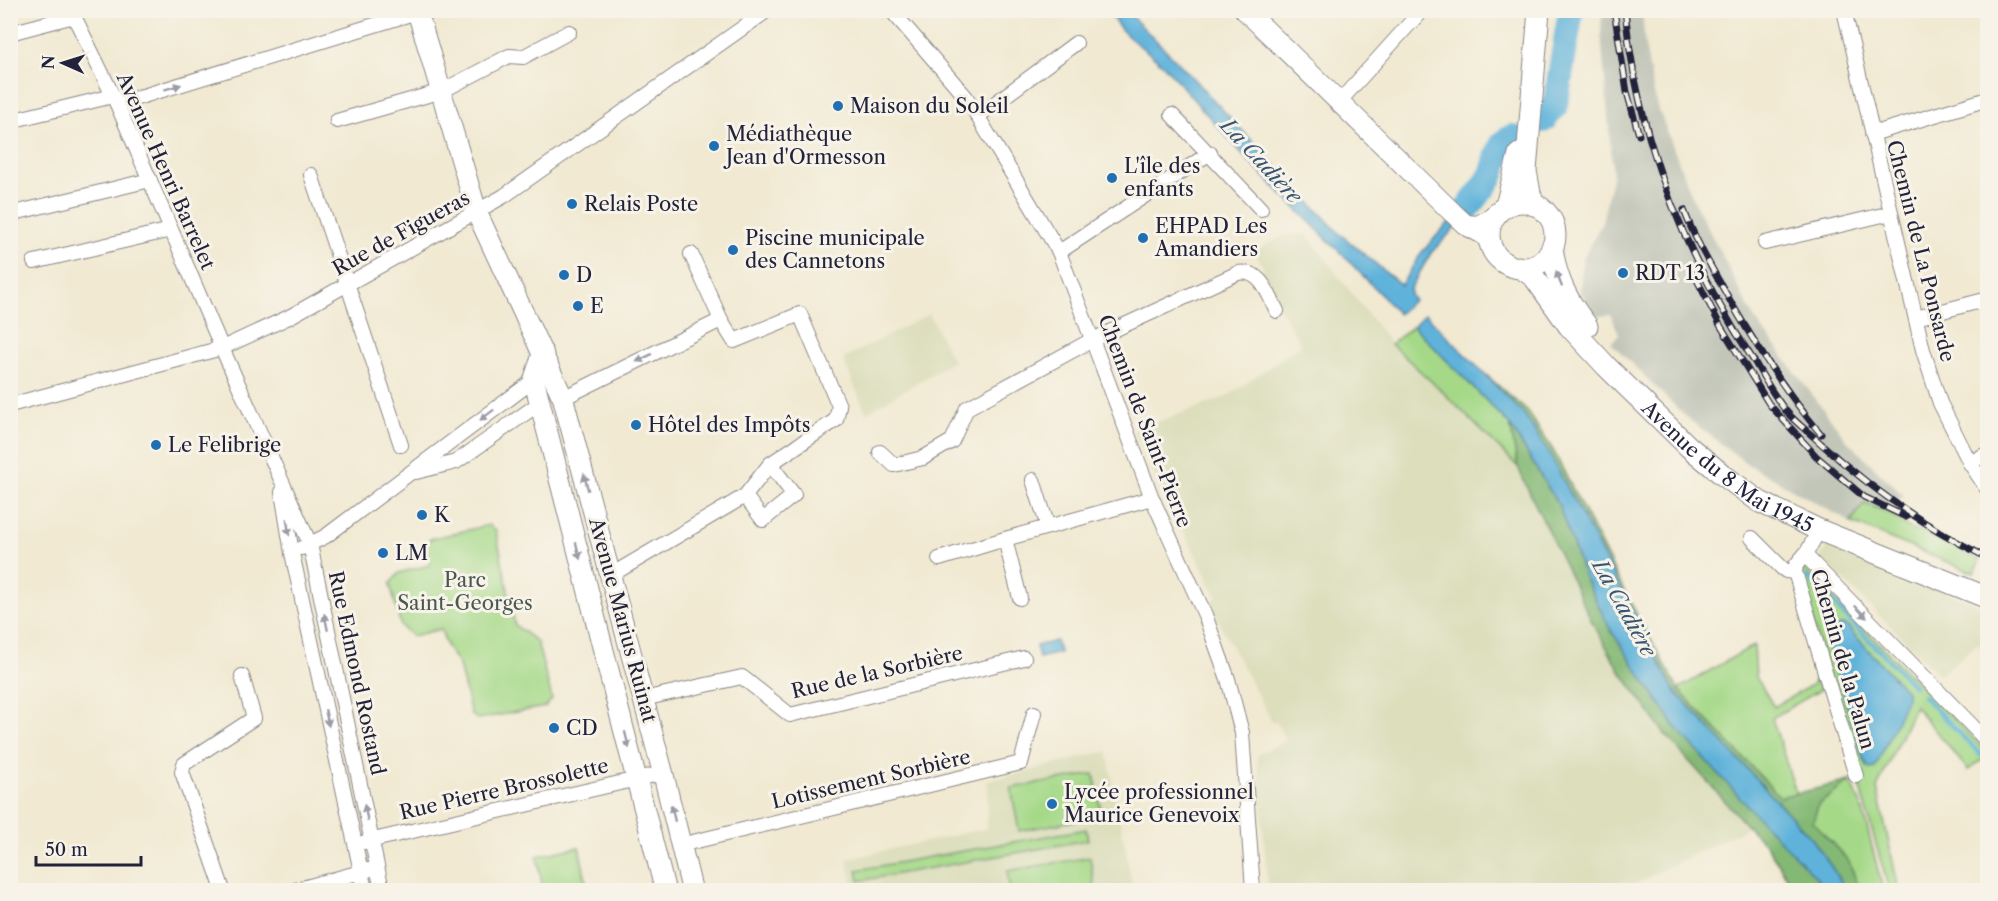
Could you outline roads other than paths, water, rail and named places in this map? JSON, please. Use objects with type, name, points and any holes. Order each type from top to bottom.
[{"type":"main road","points":[[1534,205],[1526,171],[1537,10]]},
{"type":"main road","points":[[1500,212],[1524,202],[1545,212],[1552,222],[1555,233],[1548,255],[1538,263],[1527,267],[1511,266],[1500,259],[1490,241],[1489,234],[1500,212],[1532,95]]},
{"type":"main road","name":"Avenue du 8 Mai 1945","points":[[1552,247],[1554,268],[1563,290],[1597,341],[1692,437],[1760,487],[1788,504],[1834,526],[1988,588]]},
{"type":"main road","name":"Avenue du 8 Mai 1945","points":[[1519,267],[1534,277],[1569,326],[1689,447],[1760,502],[1819,530],[1988,598]]},
{"type":"street","name":"Rue de Figueras","points":[[10,405],[222,348],[289,317],[477,213],[513,190],[768,10]]},
{"type":"street","name":"Chemin de Saint-Pierre","points":[[891,10],[966,97],[1059,252],[1152,498],[1205,615],[1231,691],[1242,733],[1253,891]]},
{"type":"street","points":[[1245,10],[1460,219],[1490,241]]},
{"type":"street","points":[[1339,102],[1422,10]]},
{"type":"street","name":"Chemin de La Ponsarde","points":[[1844,10],[1916,318],[1940,403],[1970,463],[1988,490]]},
{"type":"street","name":"Avenue Marius Ruinat","points":[[417,11],[477,213],[563,398],[663,773],[692,891]]},
{"type":"street","points":[[10,121],[115,100],[417,11]]},
{"type":"street","points":[[10,33],[72,13]]},
{"type":"street","name":"Avenue Henri Barrelet","points":[[72,13],[115,100],[222,348]]},
{"type":"street","points":[[337,121],[442,91],[509,56],[523,57],[569,32]]},
{"type":"street","points":[[978,116],[1076,43]]},
{"type":"street","points":[[1872,134],[1988,99]]},
{"type":"street","points":[[1172,115],[1261,209]]},
{"type":"street","points":[[1059,252],[1210,153]]},
{"type":"street","points":[[311,175],[401,445]]},
{"type":"street","points":[[10,214],[150,180]]},
{"type":"street","points":[[1460,219],[1478,226],[1500,212]]},
{"type":"street","points":[[1765,243],[1891,213]]},
{"type":"street","points":[[34,262],[171,230]]},
{"type":"street","points":[[611,575],[745,496],[770,464],[836,420],[840,406],[800,314],[734,341],[721,320],[691,254]]},
{"type":"street","points":[[880,452],[894,465],[923,458],[952,441],[968,408],[1092,340],[1243,272],[1249,272],[1258,277],[1277,311]]},
{"type":"street","points":[[1916,318],[1988,299]]},
{"type":"street","points":[[563,398],[721,320]]},
{"type":"street","name":"Rue Edmond Rostand","points":[[222,348],[310,544],[382,891]]},
{"type":"street","points":[[292,553],[326,536],[534,380],[543,353]]},
{"type":"street","name":"Avenue Marius Ruinat","points":[[534,380],[665,891]]},
{"type":"street","points":[[408,474],[456,462],[540,403]]},
{"type":"street","points":[[1970,463],[1988,453]]},
{"type":"street","points":[[745,496],[763,520],[794,495],[770,464]]},
{"type":"street","name":"Rue Edmond Rostand","points":[[278,469],[292,553],[365,891]]},
{"type":"street","points":[[1033,480],[1048,527]]},
{"type":"street","points":[[939,559],[1152,498]]},
{"type":"street","name":"Chemin de la Palun","points":[[1819,530],[1805,555],[1796,565],[1795,572],[1856,776]]},
{"type":"street","points":[[1752,538],[1782,568],[1795,572]]},
{"type":"street","points":[[1005,539],[1020,598]]},
{"type":"street","points":[[1805,555],[1988,742]]},
{"type":"street","name":"Rue de la Sorbière","points":[[643,699],[742,677],[790,716],[1024,658]]},
{"type":"street","points":[[223,891],[182,772],[184,764],[254,718],[243,676]]},
{"type":"street","name":"Lotissement Sorbière","points":[[680,844],[1021,763],[1034,713]]},
{"type":"street","name":"Rue Pierre Brossolette","points":[[354,844],[663,773]]},
{"type":"street","points":[[295,891],[378,868]]},
{"type":"water","name":"La Cadière","points":[[1109,11],[1126,11],[1172,56],[1339,233],[1401,285],[1422,252],[1451,220],[1456,227],[1431,253],[1410,289],[1410,295],[1414,300],[1398,314],[1251,163],[1166,68],[1121,29]]},
{"type":"water","name":"La Cadière","points":[[1425,314],[1524,414],[1549,453],[1674,690],[1813,840],[1845,890],[1824,890],[1816,877],[1676,728],[1610,629],[1585,578],[1558,504],[1510,425],[1413,326]]},
{"type":"water","points":[[1840,625],[1846,625],[1907,692],[1907,698],[1875,768],[1871,769],[1868,768],[1863,758],[1827,642],[1828,635]]},
{"type":"water","points":[[1056,641],[1060,653],[1039,658],[1036,646]]},
{"type":"waterway","points":[[1543,120],[1554,108],[1556,101],[1571,10]]},
{"type":"waterway","points":[[1467,209],[1490,178],[1503,143],[1512,137]]},
{"type":"waterway","points":[[1807,577],[1914,686]]},
{"type":"waterway","points":[[1923,696],[1981,755]]},
{"type":"railway","points":[[1614,10],[1627,92],[1639,135]]},
{"type":"railway","points":[[1625,10],[1640,104],[1668,193],[1706,279],[1773,393],[1796,422],[1876,489],[1919,519],[1988,558]]},
{"type":"railway","points":[[1684,210],[1705,255],[1754,341],[1792,398],[1821,434]]},
{"type":"railway","points":[[1694,274],[1720,325],[1769,404],[1817,457],[1864,497],[1906,517]]},
{"type":"place","name":"Maison du Soleil","points":[[838,106]]},
{"type":"place","name":"Médiathèque Jean d'Ormesson","points":[[714,146]]},
{"type":"place","name":"L'île des enfants","points":[[1112,178]]},
{"type":"place","name":"Relais Poste","points":[[572,204]]},
{"type":"place","name":"EHPAD Les Amandiers","points":[[1143,238]]},
{"type":"place","name":"Piscine municipale des Cannetons","points":[[733,250]]},
{"type":"place","name":"RDT 13","points":[[1623,273]]},
{"type":"place","name":"D","points":[[564,275]]},
{"type":"place","name":"E","points":[[578,306]]},
{"type":"place","name":"Hôtel des Impôts","points":[[636,425]]},
{"type":"place","name":"Le Felibrige","points":[[156,445]]},
{"type":"place","name":"K","points":[[422,515]]},
{"type":"place","name":"LM","points":[[383,553]]},
{"type":"place","name":"CD","points":[[554,728]]},
{"type":"place","name":"Lycée professionnel Maurice Genevoix","points":[[1052,804]]},
{"type":"park label","name":"Parc Saint-Georges","points":[[465,592]]}]
